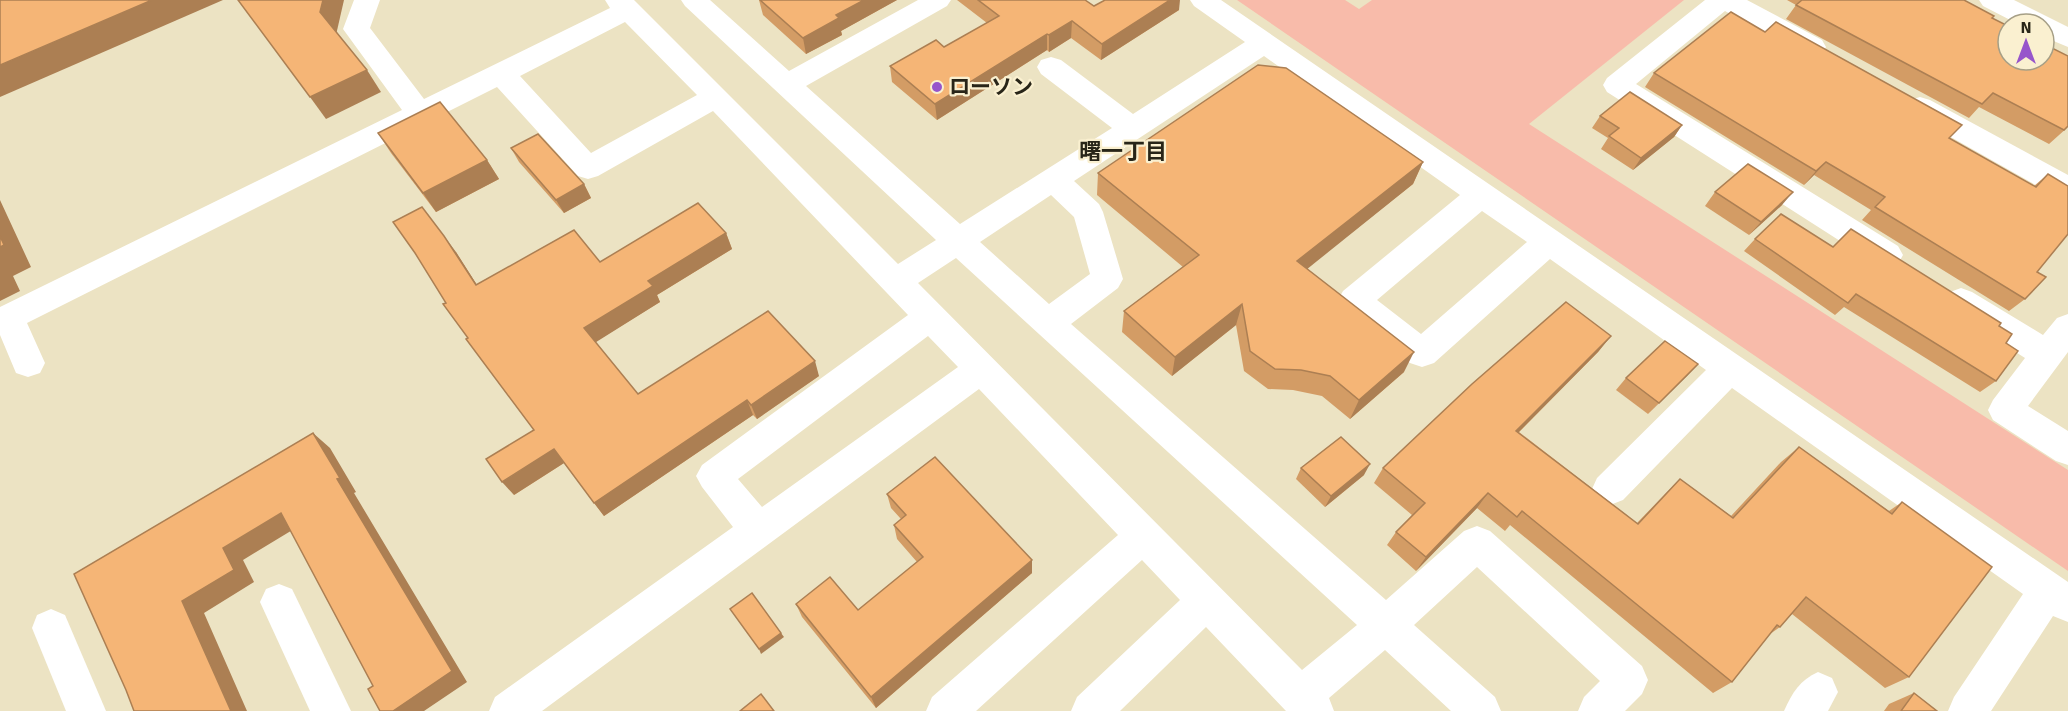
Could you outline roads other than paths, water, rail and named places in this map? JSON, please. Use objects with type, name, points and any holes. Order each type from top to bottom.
[{"type":"street","points":[[367,0],[356,29],[420,114]]},
{"type":"street","points":[[694,0],[1048,323],[1481,711]]},
{"type":"street","points":[[787,84],[938,0]]},
{"type":"street","points":[[1203,0],[2058,597],[1968,711]]},
{"type":"street","points":[[1722,0],[1617,85],[1907,267]]},
{"type":"street","points":[[1726,0],[1830,57]]},
{"type":"street","points":[[1992,0],[2016,12]]},
{"type":"street","points":[[28,363],[4,320],[501,73],[623,5],[716,97],[1307,704],[1385,626],[1477,543],[1628,680],[1598,711]]},
{"type":"street","points":[[895,282],[1264,43]]},
{"type":"street","points":[[1052,67],[1132,129]]},
{"type":"street","points":[[501,73],[588,168],[716,97]]},
{"type":"street","points":[[1902,98],[2068,189]]},
{"type":"street","points":[[1048,323],[1107,279],[1088,212],[1054,180]]},
{"type":"street","points":[[1482,194],[1354,300],[1422,353],[1549,241]]},
{"type":"street","points":[[1937,286],[2047,354]]},
{"type":"street","points":[[758,530],[714,476],[929,316]]},
{"type":"street","points":[[2068,327],[2005,410],[2068,450]]},
{"type":"street","points":[[1610,489],[1730,368]]},
{"type":"street","points":[[508,711],[980,370]]},
{"type":"street","points":[[946,711],[1143,536]]},
{"type":"street","points":[[1091,711],[1174,633],[1205,600]]},
{"type":"street","points":[[279,602],[330,711]]},
{"type":"street","points":[[51,628],[86,711]]},
{"type":"place","name":"ローソン","points":[[937,87]]},
{"type":"district","name":"曙一丁目","points":[[1123,151]]}]
